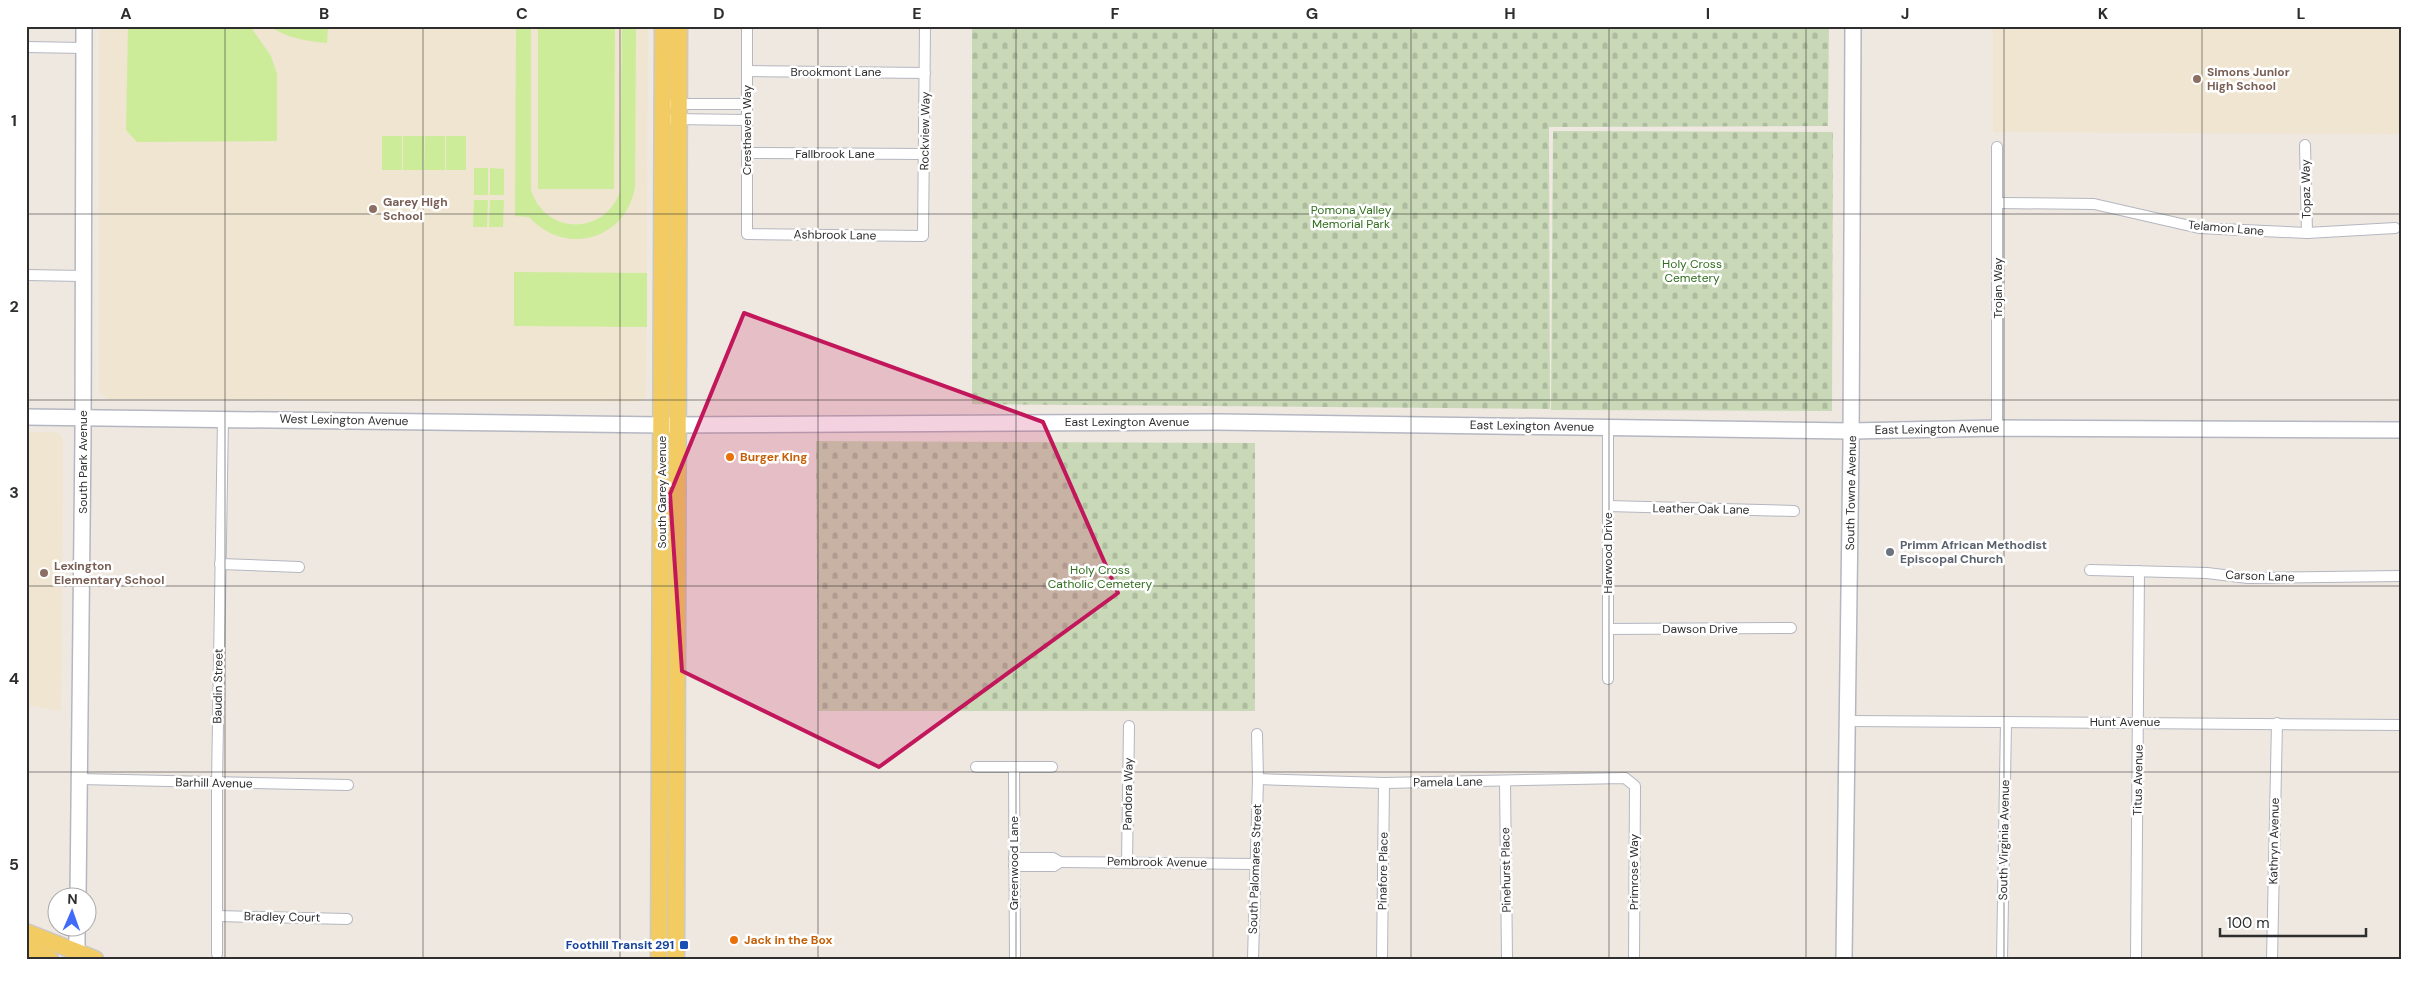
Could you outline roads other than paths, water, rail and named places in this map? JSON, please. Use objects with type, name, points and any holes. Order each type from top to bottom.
[{"type":"main road","name":"South Garey Avenue","points":[[663,26],[672,111]]},
{"type":"main road","name":"South Garey Avenue","points":[[659,959],[668,798],[672,111],[679,26]]},
{"type":"main road","name":"South Garey Avenue","points":[[668,798],[676,959]]},
{"type":"main road","points":[[26,932],[77,955],[94,959]]},
{"type":"main road","points":[[26,949],[50,959]]},
{"type":"street","name":"South Park Avenue","points":[[78,888],[83,417],[84,26]]},
{"type":"street","name":"Cresthaven Way","points":[[747,26],[747,234]]},
{"type":"street","name":"Rockview Way","points":[[923,236],[925,26]]},
{"type":"street","name":"South Towne Avenue","points":[[1844,959],[1852,431],[1853,26]]},
{"type":"street","points":[[26,47],[84,48]]},
{"type":"street","name":"Brookmont Lane","points":[[747,71],[925,73]]},
{"type":"street","points":[[672,111],[747,104]]},
{"type":"street","points":[[672,111],[747,120]]},
{"type":"street","name":"Topaz Way","points":[[2306,145],[2307,233]]},
{"type":"street","name":"Trojan Way","points":[[1997,147],[1997,428]]},
{"type":"street","name":"Fallbrook Lane","points":[[747,153],[924,154]]},
{"type":"street","name":"Telamon Lane","points":[[1998,203],[2094,204],[2199,228],[2307,233],[2395,228]]},
{"type":"street","name":"Ashbrook Lane","points":[[747,234],[923,236]]},
{"type":"street","points":[[26,275],[82,276]]},
{"type":"street","name":"West Lexington Avenue","points":[[26,417],[670,425]]},
{"type":"street","name":"Baudin Street","points":[[217,954],[217,783],[223,418]]},
{"type":"street","name":"East Lexington Avenue","points":[[670,425],[1217,422],[1852,431],[1997,428],[2401,430]]},
{"type":"street","name":"Harwood Drive","points":[[1608,427],[1608,679]]},
{"type":"street","name":"Leather Oak Lane","points":[[1608,506],[1794,511]]},
{"type":"street","points":[[220,564],[299,567]]},
{"type":"street","name":"Carson Lane","points":[[2090,570],[2207,573],[2248,578],[2401,576]]},
{"type":"street","name":"Titus Avenue","points":[[2136,959],[2139,571]]},
{"type":"street","name":"Dawson Drive","points":[[1608,629],[1791,628]]},
{"type":"street","name":"Hunt Avenue","points":[[1848,721],[2139,721],[2401,724]]},
{"type":"street","name":"South Virginia Avenue","points":[[2002,959],[2006,722]]},
{"type":"street","name":"Kathryn Avenue","points":[[2272,959],[2277,723]]},
{"type":"street","name":"Pandora Way","points":[[1127,862],[1129,726]]},
{"type":"street","name":"South Palomares Street","points":[[1253,959],[1254,864],[1258,779],[1257,734]]},
{"type":"street","points":[[976,767],[1052,767]]},
{"type":"street","name":"Greenwood Lane","points":[[1014,767],[1014,959]]},
{"type":"street","name":"Barhill Avenue","points":[[80,778],[348,785]]},
{"type":"street","name":"Pamela Lane","points":[[1258,779],[1384,783],[1625,778],[1635,786]]},
{"type":"street","name":"Pinehurst Place","points":[[1506,781],[1507,959]]},
{"type":"street","name":"Pinafore Place","points":[[1382,959],[1384,783]]},
{"type":"street","name":"Primrose Way","points":[[1634,959],[1635,786]]},
{"type":"street","name":"Pembrook Avenue","points":[[1014,862],[1054,866],[1060,862],[1254,864]]},
{"type":"street","name":"Bradley Court","points":[[217,916],[347,919]]},
{"type":"street","points":[[77,938],[77,955]]},
{"type":"place","name":"Simons Junior High School","points":[[2197,79]]},
{"type":"place","name":"Garey High School","points":[[373,209]]},
{"type":"place","name":"Burger King","points":[[730,457]]},
{"type":"place","name":"Primm African Methodist Episcopal Church","points":[[1890,552]]},
{"type":"place","name":"Lexington Elementary School","points":[[44,573]]},
{"type":"place","name":"Jack in the Box","points":[[734,940]]},
{"type":"place","name":"Foothill Transit 291","points":[[684,945]]},
{"type":"park label","name":"Pomona Valley Memorial Park","points":[[1351,217]]},
{"type":"park label","name":"Holy Cross Cemetery","points":[[1692,271]]},
{"type":"park label","name":"Holy Cross Catholic Cemetery","points":[[1100,577]]}]
